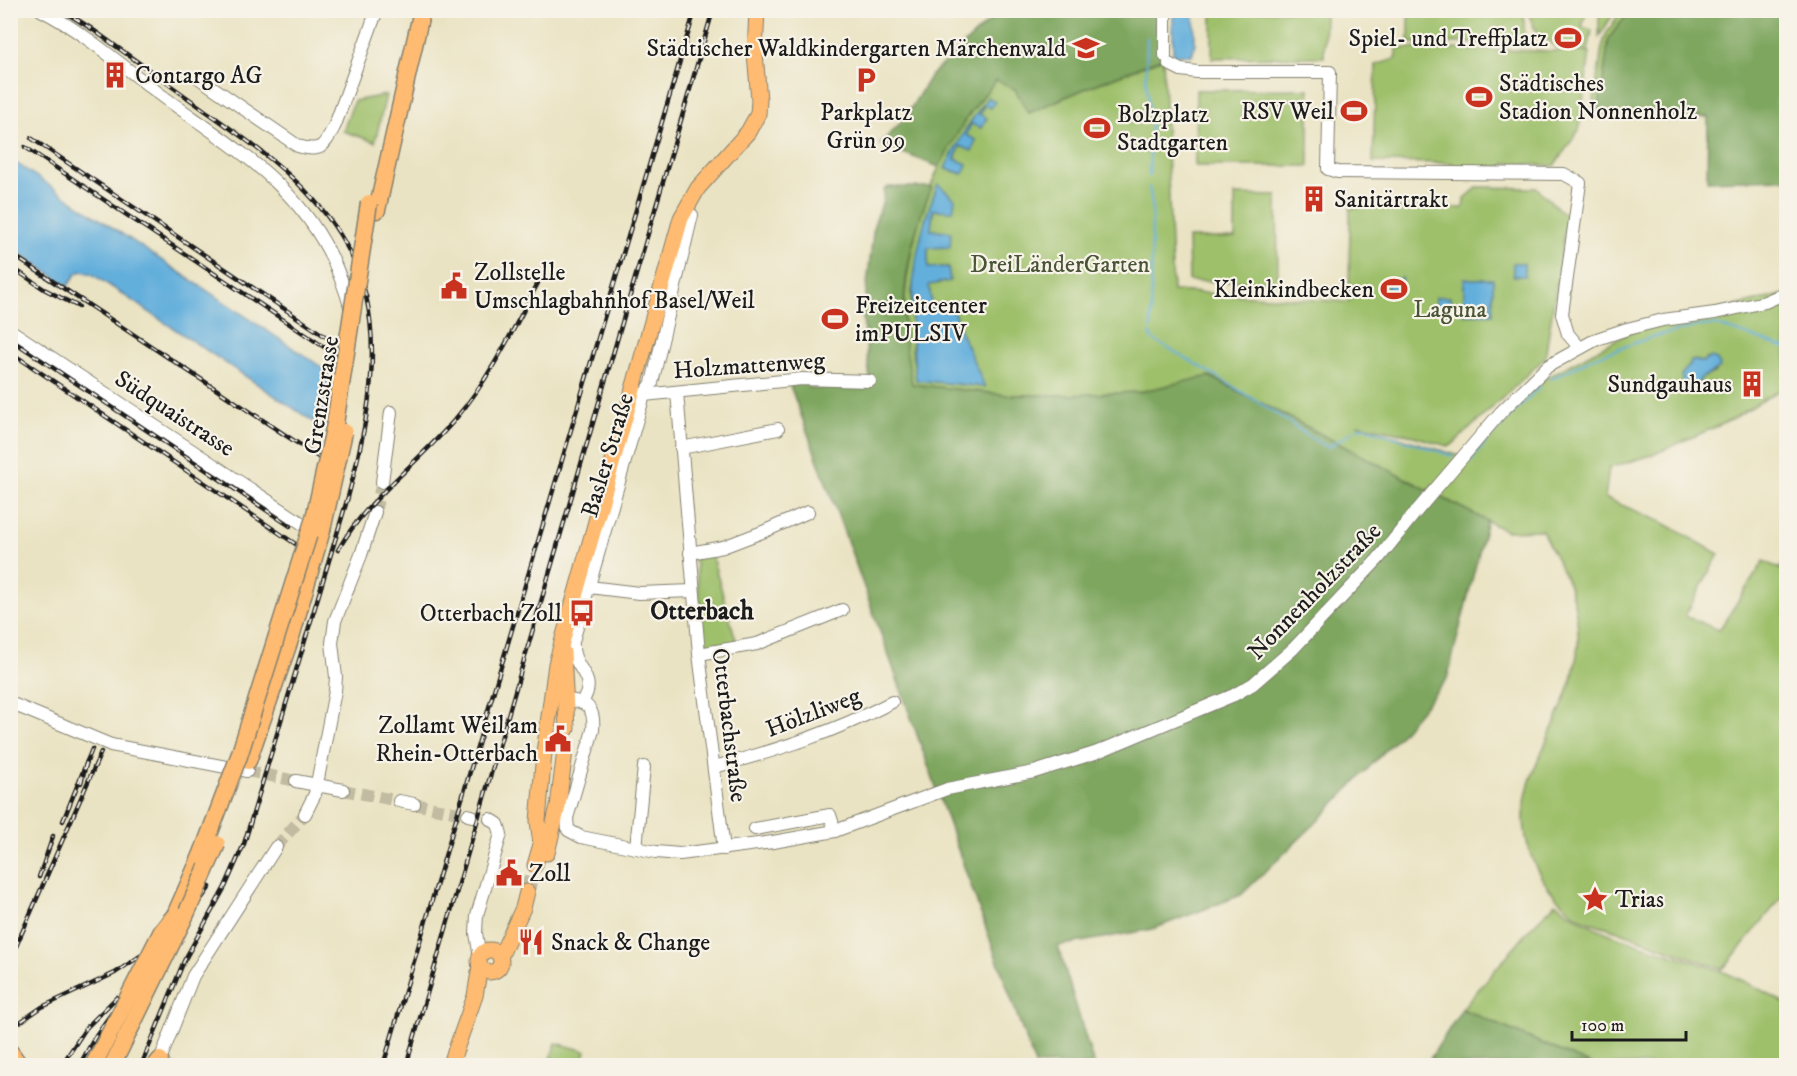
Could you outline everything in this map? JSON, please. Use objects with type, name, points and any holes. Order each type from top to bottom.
[{"type":"highway","points":[[112,1065],[181,913],[239,756],[314,518],[335,424],[373,207],[411,10]]},
{"type":"highway","points":[[373,207],[422,10]]},
{"type":"highway","points":[[93,1065],[162,931],[181,913]]},
{"type":"highway","points":[[102,1065],[181,913]]},
{"type":"highway","points":[[123,1065],[185,928],[181,913]]},
{"type":"highway","points":[[10,1052],[20,1065]]},
{"type":"main road","points":[[567,729],[567,701],[556,664],[638,394],[681,218],[698,188],[748,132],[758,114],[755,53],[757,10]]},
{"type":"main road","points":[[540,867],[545,845],[545,744],[567,701]]},
{"type":"main road","points":[[545,826],[558,806],[565,751]]},
{"type":"main road","points":[[450,1065],[489,959],[509,935],[531,893]]},
{"type":"street","name":"Grenzstrasse","points":[[10,703],[111,745],[242,770],[315,532],[343,411],[353,337],[352,319],[346,294],[324,242],[305,213],[287,192],[267,173],[107,55],[41,10]]},
{"type":"street","points":[[199,78],[298,146],[314,150],[320,148],[327,141],[335,125],[377,10]]},
{"type":"street","points":[[1165,10],[1167,60],[1181,70],[1330,72],[1328,168],[1338,172],[1564,174],[1580,183],[1562,314],[1568,334],[1579,348]]},
{"type":"street","name":"Basler Straße","points":[[567,701],[589,690],[589,684],[572,650],[638,394],[652,383],[692,215]]},
{"type":"street","name":"Nonnenholzstraße","points":[[567,701],[592,713],[592,730],[567,818],[567,827],[570,832],[581,837],[636,848],[680,854],[835,831],[947,789],[1034,772],[1095,753],[1176,721],[1253,684],[1293,649],[1378,560],[1456,464],[1523,389],[1548,366],[1579,348],[1627,328],[1765,302],[1786,293]]},
{"type":"street","name":"Südquaistrasse","points":[[10,330],[315,532]]},
{"type":"street","name":"Holzmattenweg","points":[[638,394],[802,379],[870,381]]},
{"type":"street","name":"Otterbachstraße","points":[[677,392],[699,654],[724,849]]},
{"type":"street","points":[[382,482],[391,412]]},
{"type":"street","points":[[681,448],[778,429]]},
{"type":"street","points":[[305,814],[312,802],[335,691],[332,643],[335,621],[375,512]]},
{"type":"street","points":[[690,553],[723,547],[808,512]]},
{"type":"street","points":[[589,587],[639,592],[693,591]]},
{"type":"street","points":[[699,654],[757,644],[842,610]]},
{"type":"street","name":"Hölzliweg","points":[[714,767],[810,739],[864,717],[892,702]]},
{"type":"street","points":[[636,848],[644,767]]},
{"type":"street","points":[[296,781],[343,790]]},
{"type":"street","points":[[399,801],[414,804]]},
{"type":"street","points":[[755,830],[830,815],[835,831]]},
{"type":"street","points":[[489,959],[477,938],[476,922],[501,834],[500,826],[490,819]]},
{"type":"street","points":[[158,1063],[187,988],[196,971],[276,848]]},
{"type":"green space","points":[[1000,11],[1163,11],[1163,58],[1028,113],[1015,89],[996,80],[967,117],[939,167],[880,144],[905,118],[931,75]]},
{"type":"green space","points":[[1212,11],[1325,11],[1324,57],[1212,58]]},
{"type":"green space","points":[[1409,11],[1524,11],[1524,43],[1409,43]]},
{"type":"green space","name":"Spiel- und Treffplatz","points":[[1527,11],[1587,11],[1582,27],[1592,30],[1588,51],[1570,50],[1558,45],[1556,48],[1535,29]]},
{"type":"green space","points":[[1599,11],[1615,11],[1599,37]]},
{"type":"green space","points":[[1621,11],[1630,11],[1609,38],[1598,115],[1592,114],[1602,47],[1606,34]]},
{"type":"green space","points":[[1630,11],[1786,11],[1786,179],[1707,181],[1708,117],[1598,115],[1609,38]]},
{"type":"green space","name":"Städtisches Stadion Nonnenholz","points":[[1397,48],[1590,52],[1579,130],[1554,166],[1505,163],[1505,170],[1452,170],[1452,163],[1373,162],[1376,65],[1395,59]]},
{"type":"green space","points":[[1163,58],[1173,291],[1349,302],[1350,208],[1463,208],[1464,199],[1478,187],[1537,188],[1567,217],[1545,358],[1452,445],[1447,446],[1410,435],[1357,424],[1469,459],[1535,384],[1633,330],[1786,294],[1786,386],[1729,421],[1652,455],[1609,468],[1605,498],[1662,522],[1719,554],[1685,616],[1719,630],[1764,561],[1780,569],[1786,560],[1786,892],[1723,969],[1595,924],[1576,915],[1557,898],[1537,869],[1526,835],[1524,817],[1526,799],[1536,764],[1571,681],[1578,645],[1578,628],[1572,594],[1542,530],[1506,531],[1210,376],[1139,392],[1068,395],[1007,395],[912,384],[904,334],[907,278],[919,220],[940,165],[953,140],[996,79],[1015,89],[1029,113]],"holes":[[[989,97],[979,114],[986,118],[981,128],[971,123],[966,135],[971,150],[960,146],[955,160],[963,174],[946,169],[967,127]],[[938,185],[930,230],[950,232],[928,247],[928,268],[948,267],[950,281],[929,285],[932,310],[952,307],[959,328],[916,380],[912,350],[911,295],[926,217]],[[1708,358],[1716,372],[1701,378],[1696,388],[1686,369],[1695,360],[1702,362]]]},
{"type":"green space","points":[[1309,89],[1309,166],[1195,166],[1196,90]]},
{"type":"green space","points":[[386,95],[375,142],[343,131],[354,101]]},
{"type":"green space","points":[[888,187],[932,187],[913,242],[904,300],[906,344],[912,384],[1007,395],[1068,395],[1139,392],[1209,376],[1487,521],[1447,679],[1400,735],[1320,819],[1241,895],[1153,929],[1058,946],[1094,1065],[1035,1065],[883,638],[789,383],[808,382],[809,388],[867,387],[867,381],[870,380],[863,319],[874,225],[883,201],[884,190]]},
{"type":"green space","points":[[1235,195],[1277,196],[1278,282],[1189,281],[1188,238],[1235,238]]},
{"type":"green space","points":[[711,553],[737,644],[705,650],[695,559]]},
{"type":"green space","points":[[1556,903],[1574,916],[1613,935],[1727,973],[1784,1003],[1786,1005],[1786,1065],[1592,1065],[1462,1009],[1532,926]]},
{"type":"green space","points":[[1462,1009],[1592,1065],[1426,1065]]},
{"type":"green space","points":[[556,1043],[586,1051],[582,1065],[551,1059]]},
{"type":"water","points":[[1173,11],[1194,11],[1195,44],[1192,55],[1173,55]]},
{"type":"water","points":[[988,97],[995,102],[991,108],[984,105],[979,114],[987,118],[981,128],[971,124],[966,135],[976,140],[972,151],[960,146],[955,159],[967,164],[963,174],[945,168],[967,127]]},
{"type":"water","points":[[10,159],[329,372],[323,428],[92,274],[82,271],[76,274],[68,286],[11,247]]},
{"type":"water","points":[[938,184],[955,199],[953,211],[933,210],[931,230],[951,232],[950,247],[928,248],[928,268],[948,267],[950,281],[929,285],[932,309],[952,306],[959,328],[985,387],[916,380],[912,329],[913,281],[922,233]]},
{"type":"water","points":[[1513,263],[1524,263],[1525,276],[1513,276]]},
{"type":"water","name":"Kleinkindbecken","points":[[1393,278],[1397,280],[1402,278],[1401,294],[1389,296],[1387,294],[1388,283]]},
{"type":"water","points":[[1464,279],[1493,279],[1493,314],[1464,314]]},
{"type":"water","points":[[1436,297],[1450,297],[1450,311],[1436,311]]},
{"type":"water","points":[[1712,357],[1717,360],[1719,369],[1701,378],[1694,392],[1689,393],[1683,384],[1681,375],[1690,365],[1691,360],[1702,362]]},
{"type":"waterway","points":[[1147,38],[1146,80],[1151,128],[1149,176]]},
{"type":"waterway","points":[[1149,187],[1152,203],[1151,328]]},
{"type":"waterway","points":[[1551,379],[1595,357],[1652,337],[1699,326],[1716,325],[1786,348]]},
{"type":"waterway","points":[[1150,333],[1152,339],[1231,385],[1322,444],[1329,447],[1353,431]]},
{"type":"waterway","points":[[1471,462],[1491,436],[1540,386]]},
{"type":"waterway","points":[[1357,428],[1364,427],[1453,456]]},
{"type":"tunnel","points":[[375,512],[382,482]]},
{"type":"tunnel","points":[[247,771],[296,781]]},
{"type":"tunnel","points":[[343,790],[399,801]]},
{"type":"tunnel","points":[[414,804],[468,815]]},
{"type":"tunnel","points":[[276,847],[305,814]]},
{"type":"tunnel","points":[[527,892],[535,865]]},
{"type":"railway","points":[[62,10],[229,127],[279,166],[302,188],[341,236],[356,264],[366,296],[372,346],[365,423],[348,497],[244,844],[225,887],[184,961],[141,1066]]},
{"type":"railway","points":[[383,1066],[695,10]]},
{"type":"railway","points":[[406,1066],[713,10]]},
{"type":"railway","points":[[31,138],[338,345]]},
{"type":"railway","points":[[25,147],[339,357]]},
{"type":"railway","points":[[10,253],[320,458]]},
{"type":"railway","points":[[10,266],[44,289],[79,307]]},
{"type":"railway","points":[[338,550],[364,513],[442,434],[469,402],[501,352],[538,283]]},
{"type":"railway","points":[[10,339],[290,526]]},
{"type":"railway","points":[[10,352],[297,545]]},
{"type":"railway","points":[[63,821],[92,749]]},
{"type":"railway","points":[[10,960],[101,752]]},
{"type":"railway","points":[[81,783],[87,761]]},
{"type":"railway","points":[[39,877],[53,836]]},
{"type":"railway","points":[[79,1066],[96,1035],[146,965],[170,941],[210,887]]},
{"type":"railway","points":[[10,1029],[42,1007],[115,973],[162,941]]},
{"type":"railway","points":[[61,1066],[86,1028],[117,997]]},
{"type":"place","name":"Spiel- und Treffplatz","points":[[1568,38]]},
{"type":"place","name":"Städtischer Waldkindergarten Märchenwald","points":[[1086,48]]},
{"type":"place","name":"Contargo AG","points":[[115,75]]},
{"type":"place","name":"Parkplatz Grün 99","points":[[866,80]]},
{"type":"place","name":"Städtisches Stadion Nonnenholz","points":[[1479,97]]},
{"type":"place","name":"RSV Weil","points":[[1354,111]]},
{"type":"place","name":"Bolzplatz Stadtgarten","points":[[1097,128]]},
{"type":"place","name":"Sanitärtrakt","points":[[1314,199]]},
{"type":"place","name":"Zollstelle Umschlagbahnhof Basel/Weil","points":[[454,286]]},
{"type":"place","name":"Kleinkindbecken","points":[[1394,289]]},
{"type":"place","name":"Freizeitcenter imPULSIV","points":[[835,319]]},
{"type":"place","name":"Sundgauhaus","points":[[1752,384]]},
{"type":"place","name":"Otterbach Zoll","points":[[582,613]]},
{"type":"place","name":"Zollamt Weil am Rhein-Otterbach","points":[[558,739]]},
{"type":"place","name":"Zoll","points":[[509,873]]},
{"type":"place","name":"Trias","points":[[1595,899]]},
{"type":"place","name":"Snack & Change","points":[[531,942]]},
{"type":"district","name":"Otterbach","points":[[702,610]]},
{"type":"park label","name":"DreiLänderGarten","points":[[1060,264]]},
{"type":"park label","name":"Laguna","points":[[1450,309]]}]
